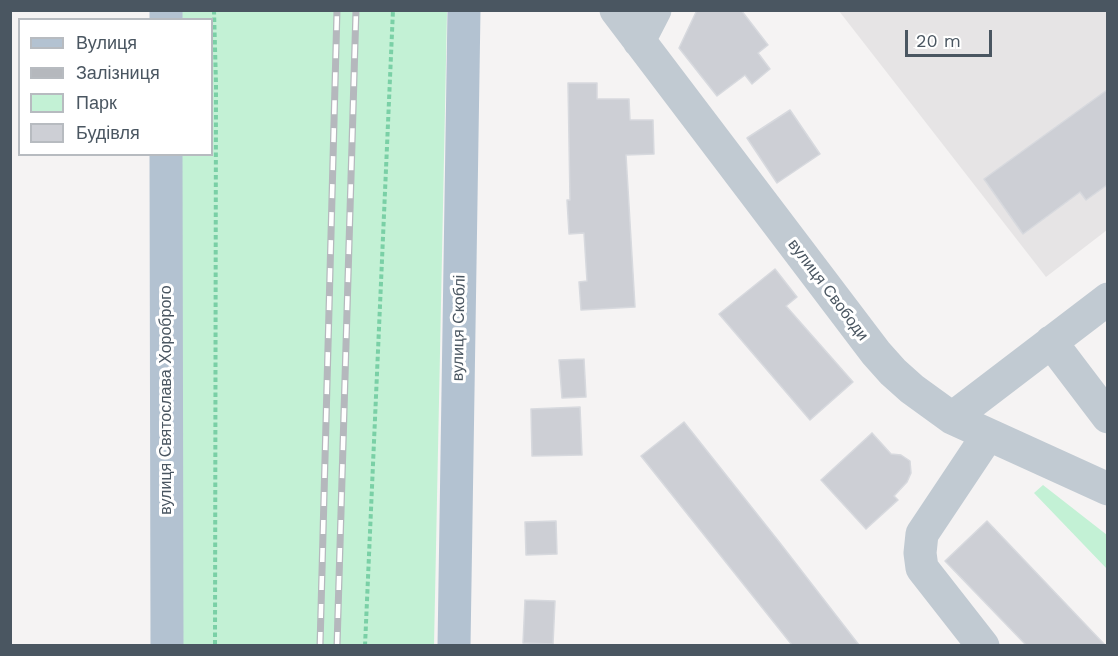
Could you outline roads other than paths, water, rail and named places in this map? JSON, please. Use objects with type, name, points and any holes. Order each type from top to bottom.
[{"type":"main road","name":"вулиця Скоблі","points":[[454,645],[464,10]]},
{"type":"main road","name":"вулиця Святослава Хороброго","points":[[166,156],[167,645]]},
{"type":"street","name":"вулиця Свободи","points":[[616,10],[876,352],[912,390],[952,418],[1107,489]]},
{"type":"street","points":[[639,40],[655,10]]},
{"type":"street","points":[[952,418],[1107,298]]},
{"type":"street","points":[[1051,342],[1107,417]]},
{"type":"street","points":[[983,645],[922,568],[920,553],[922,534],[988,435]]},
{"type":"railway","points":[[320,646],[337,10]]},
{"type":"railway","points":[[337,646],[356,10]]}]
